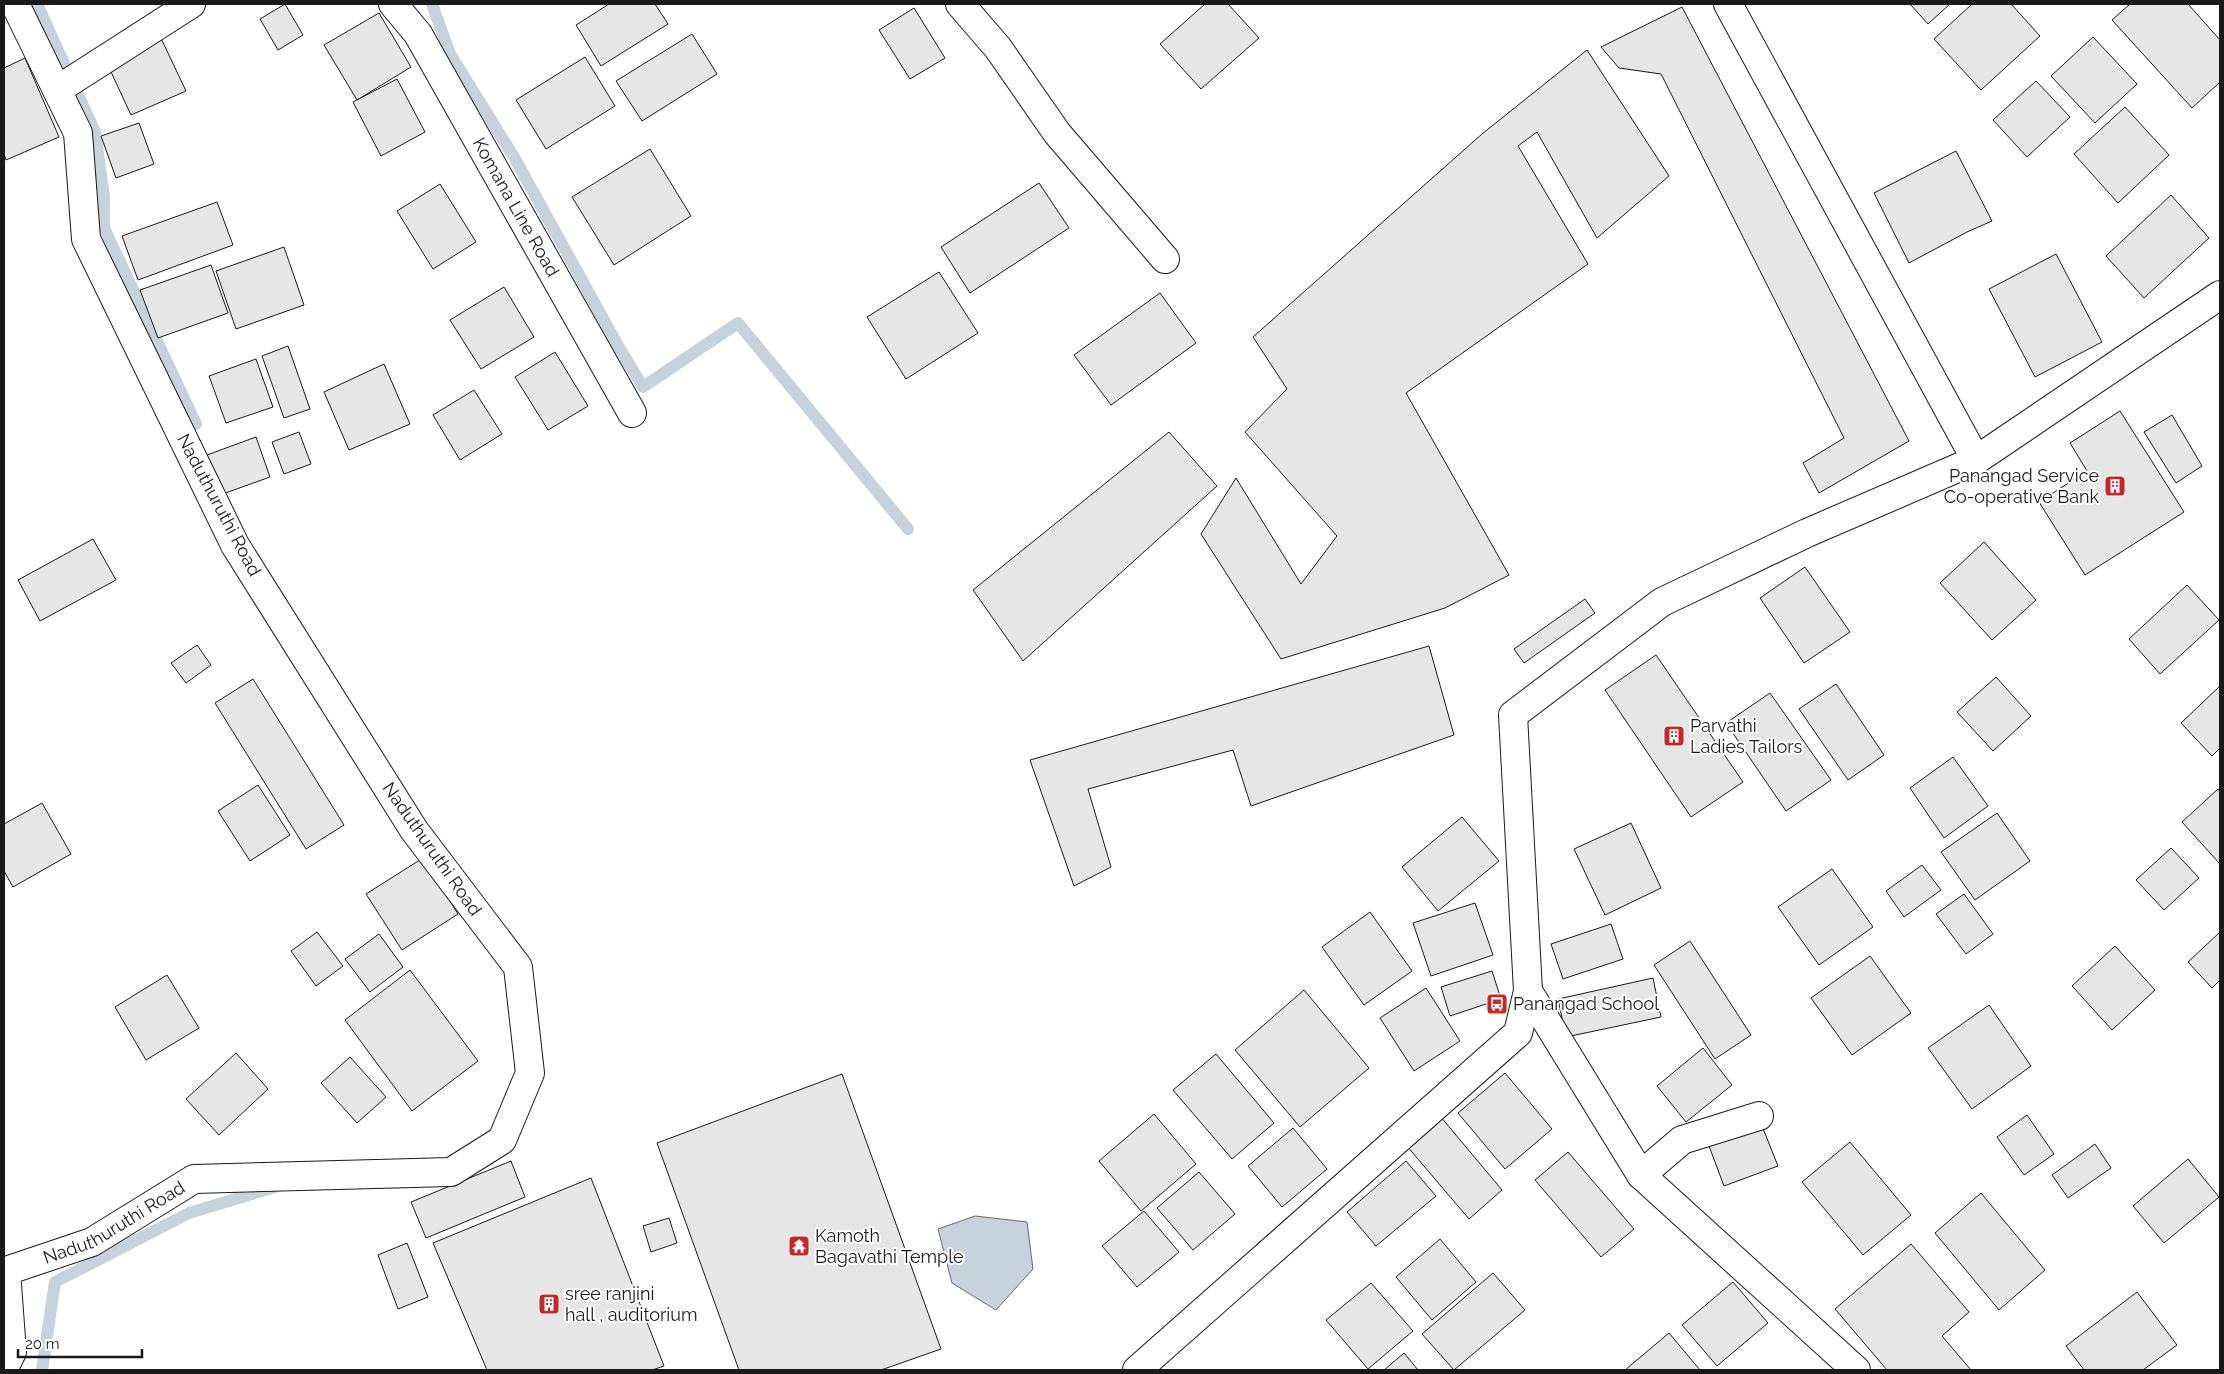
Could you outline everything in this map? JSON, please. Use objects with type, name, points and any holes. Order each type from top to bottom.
[{"type":"street","name":"Naduthuruthi Road","points":[[4,1368],[12,1352],[5,1269],[92,1242],[194,1179],[451,1172],[502,1140],[530,1073],[518,967],[414,830],[236,545],[86,239],[78,133],[15,4]]},
{"type":"street","points":[[57,90],[191,4]]},
{"type":"street","name":"Komana Line Road","points":[[393,4],[418,34],[632,413]]},
{"type":"street","points":[[960,4],[998,48],[1057,133],[1165,259]]},
{"type":"street","points":[[1728,4],[1976,460]]},
{"type":"street","points":[[1137,1370],[1518,1033],[1528,992],[1514,715],[1662,602],[1807,534],[1976,460],[2220,295]]},
{"type":"street","points":[[1528,992],[1641,1174],[1856,1370]]},
{"type":"street","points":[[1641,1174],[1682,1140],[1759,1116]]},
{"type":"shaded area","points":[[975,1216],[1027,1222],[1033,1269],[996,1310],[952,1283],[938,1229]]},
{"type":"building","points":[[285,4],[303,35],[278,50],[260,19]]},
{"type":"building","points":[[609,4],[655,4],[668,24],[601,66],[576,25]]},
{"type":"building","points":[[1205,4],[1228,4],[1259,38],[1201,89],[1160,44]]},
{"type":"building","points":[[1910,4],[1950,4],[1928,24]]},
{"type":"building","points":[[1972,4],[2011,4],[2040,36],[1981,90],[1934,39]]},
{"type":"building","points":[[2130,4],[2188,4],[2220,40],[2220,82],[2192,108],[2112,20]]},
{"type":"building","points":[[1682,7],[1909,441],[1819,493],[1803,463],[1844,438],[1661,74],[1619,68],[1601,47]]},
{"type":"building","points":[[914,8],[945,58],[910,79],[879,30]]},
{"type":"building","points":[[379,13],[411,67],[357,100],[324,45]]},
{"type":"building","points":[[159,34],[186,91],[131,115],[105,59]]},
{"type":"building","points":[[692,34],[717,74],[642,121],[616,81]]},
{"type":"building","points":[[2093,37],[2137,84],[2095,123],[2051,76]]},
{"type":"building","points":[[1587,50],[1669,176],[1597,238],[1537,132],[1518,146],[1588,264],[1406,393],[1509,575],[1445,608],[1281,659],[1201,534],[1236,478],[1301,584],[1337,536],[1245,432],[1287,389],[1253,337],[1482,134]]},
{"type":"building","points":[[585,57],[615,106],[546,149],[516,100]]},
{"type":"building","points":[[25,58],[59,137],[6,160],[4,154],[4,68]]},
{"type":"building","points":[[397,79],[425,132],[381,156],[353,102]]},
{"type":"building","points":[[2036,81],[2070,117],[2027,157],[1993,120]]},
{"type":"building","points":[[2125,107],[2169,155],[2118,203],[2074,154]]},
{"type":"building","points":[[139,123],[154,164],[116,178],[101,136]]},
{"type":"building","points":[[650,149],[691,216],[614,265],[572,197]]},
{"type":"building","points":[[1956,151],[1992,221],[1909,263],[1874,193]]},
{"type":"building","points":[[1039,183],[1069,228],[970,293],[941,247]]},
{"type":"building","points":[[440,184],[476,242],[433,269],[397,211]]},
{"type":"building","points":[[2171,195],[2209,238],[2144,298],[2106,256]]},
{"type":"building","points":[[217,202],[233,245],[138,280],[122,236]]},
{"type":"building","points":[[284,247],[304,305],[236,329],[216,271]]},
{"type":"building","points":[[2056,254],[2102,342],[2035,377],[1989,289]]},
{"type":"building","points":[[211,265],[228,313],[158,338],[140,290]]},
{"type":"building","points":[[939,272],[978,333],[906,379],[867,317]]},
{"type":"building","points":[[504,287],[534,337],[481,369],[450,320]]},
{"type":"building","points":[[1160,293],[1196,343],[1111,405],[1074,355]]},
{"type":"building","points":[[288,346],[310,409],[284,418],[262,356]]},
{"type":"building","points":[[555,352],[588,406],[548,430],[515,377]]},
{"type":"building","points":[[256,359],[273,407],[226,423],[209,376]]},
{"type":"building","points":[[384,364],[410,424],[349,450],[324,392]]},
{"type":"building","points":[[474,390],[502,434],[460,460],[433,415]]},
{"type":"building","name":"Panangad Service Co-operative Bank","points":[[2120,411],[2184,512],[2085,575],[2039,502],[2087,471],[2070,443]]},
{"type":"building","points":[[2172,415],[2202,466],[2176,483],[2144,432]]},
{"type":"building","points":[[299,432],[311,464],[284,474],[272,442]]},
{"type":"building","points":[[1169,432],[1217,486],[1023,661],[973,590]]},
{"type":"building","points":[[256,437],[270,477],[220,495],[207,455]]},
{"type":"building","points":[[93,539],[116,580],[40,621],[18,580]]},
{"type":"building","points":[[1984,542],[2036,600],[1992,640],[1940,583]]},
{"type":"building","points":[[1805,567],[1850,632],[1804,663],[1760,598]]},
{"type":"building","points":[[2187,585],[2219,620],[2160,674],[2129,639]]},
{"type":"building","points":[[1585,599],[1595,613],[1524,663],[1514,649]]},
{"type":"building","points":[[197,645],[211,665],[186,683],[171,663]]},
{"type":"building","points":[[1429,646],[1454,735],[1251,806],[1233,750],[1088,789],[1111,867],[1074,886],[1030,760]]},
{"type":"building","name":"Parvathi Ladies Tailors","points":[[1656,655],[1743,782],[1691,817],[1605,690]]},
{"type":"building","points":[[1996,677],[2031,716],[1993,751],[1957,712]]},
{"type":"building","points":[[253,679],[344,825],[306,849],[215,703]]},
{"type":"building","points":[[1836,684],[1884,755],[1848,780],[1799,709]]},
{"type":"building","points":[[2220,686],[2220,748],[2212,756],[2181,723]]},
{"type":"building","points":[[1770,693],[1831,780],[1786,811],[1726,723]]},
{"type":"building","points":[[1953,757],[1988,806],[1944,838],[1910,788]]},
{"type":"building","points":[[258,785],[290,835],[250,861],[218,811]]},
{"type":"building","points":[[2218,789],[2220,792],[2220,864],[2182,822]]},
{"type":"building","points":[[42,803],[71,854],[13,887],[4,871],[4,824]]},
{"type":"building","points":[[1997,813],[2030,861],[1975,900],[1941,852]]},
{"type":"building","points":[[1462,817],[1499,861],[1438,911],[1402,867]]},
{"type":"building","points":[[1631,823],[1661,888],[1605,915],[1574,849]]},
{"type":"building","points":[[2171,848],[2199,878],[2164,910],[2136,880]]},
{"type":"building","points":[[423,858],[458,914],[402,950],[366,894]]},
{"type":"building","points":[[1922,865],[1941,890],[1904,917],[1886,891]]},
{"type":"building","points":[[1832,869],[1873,927],[1819,965],[1778,907]]},
{"type":"building","points":[[1964,894],[1993,934],[1966,954],[1936,914]]},
{"type":"building","points":[[1475,903],[1493,955],[1431,976],[1413,923]]},
{"type":"building","points":[[1370,912],[1412,971],[1364,1005],[1322,947]]},
{"type":"building","points":[[1611,924],[1623,959],[1563,979],[1551,944]]},
{"type":"building","points":[[317,932],[343,966],[316,986],[291,951]]},
{"type":"building","points":[[2220,932],[2220,980],[2212,988],[2188,962]]},
{"type":"building","points":[[379,934],[403,967],[370,992],[345,959]]},
{"type":"building","points":[[1690,941],[1751,1035],[1715,1059],[1654,965]]},
{"type":"building","points":[[2115,946],[2155,990],[2112,1030],[2072,986]]},
{"type":"building","points":[[1870,956],[1911,1013],[1852,1055],[1811,998]]},
{"type":"building","points":[[410,970],[478,1061],[412,1111],[345,1020]]},
{"type":"building","points":[[1492,971],[1501,999],[1450,1016],[1441,987]]},
{"type":"building","points":[[167,975],[199,1028],[146,1060],[115,1007]]},
{"type":"building","points":[[1653,978],[1661,1017],[1566,1037],[1558,999]]},
{"type":"building","points":[[1426,988],[1460,1041],[1414,1071],[1380,1018]]},
{"type":"building","points":[[1304,990],[1369,1068],[1300,1127],[1235,1050]]},
{"type":"building","points":[[1989,1005],[2031,1066],[1972,1109],[1928,1048]]},
{"type":"building","points":[[1703,1048],[1732,1085],[1686,1122],[1657,1086]]},
{"type":"building","points":[[236,1053],[268,1089],[219,1135],[186,1099]]},
{"type":"building","points":[[1216,1054],[1274,1123],[1232,1159],[1173,1090]]},
{"type":"building","points":[[350,1057],[386,1097],[357,1123],[321,1083]]},
{"type":"building","points":[[1505,1073],[1552,1129],[1505,1169],[1458,1113]]},
{"type":"building","name":"Kamoth Bagavathi Temple","points":[[842,1074],[941,1349],[881,1370],[739,1370],[657,1143]]},
{"type":"building","points":[[1154,1114],[1196,1164],[1141,1211],[1099,1161]]},
{"type":"building","points":[[2027,1115],[2054,1154],[2024,1175],[1997,1137]]},
{"type":"building","points":[[1440,1116],[1502,1190],[1469,1219],[1406,1145]]},
{"type":"building","points":[[1762,1126],[1778,1166],[1724,1186],[1709,1146]]},
{"type":"building","points":[[1293,1128],[1327,1169],[1282,1207],[1248,1166]]},
{"type":"building","points":[[1850,1142],[1911,1215],[1863,1255],[1802,1182]]},
{"type":"building","points":[[2095,1144],[2111,1168],[2068,1198],[2052,1175]]},
{"type":"building","points":[[1568,1152],[1634,1229],[1601,1257],[1535,1180]]},
{"type":"building","points":[[2188,1159],[2219,1197],[2164,1243],[2133,1206]]},
{"type":"building","points":[[511,1161],[525,1197],[426,1238],[411,1202]]},
{"type":"building","points":[[1406,1161],[1436,1196],[1376,1246],[1347,1212]]},
{"type":"building","points":[[1199,1172],[1235,1214],[1193,1250],[1157,1208]]},
{"type":"building","name":"sree ranjini hall , auditorium","points":[[591,1178],[664,1366],[652,1370],[487,1370],[433,1243]]},
{"type":"building","points":[[1981,1193],[2045,1270],[1999,1310],[1935,1233]]},
{"type":"building","points":[[1144,1211],[1179,1252],[1137,1287],[1102,1246]]},
{"type":"building","points":[[669,1218],[677,1243],[651,1252],[643,1226]]},
{"type":"building","points":[[1440,1239],[1476,1282],[1432,1320],[1396,1277]]},
{"type":"building","points":[[407,1243],[428,1297],[398,1309],[378,1255]]},
{"type":"building","points":[[1911,1244],[1969,1312],[1942,1336],[1971,1370],[1887,1370],[1835,1309]]},
{"type":"building","points":[[1493,1273],[1525,1310],[1454,1370],[1422,1334]]},
{"type":"building","points":[[1733,1282],[1768,1323],[1717,1366],[1682,1325]]},
{"type":"building","points":[[1371,1283],[1413,1331],[1368,1369],[1326,1320]]},
{"type":"building","points":[[2137,1292],[2177,1345],[2143,1370],[2084,1370],[2066,1346]]},
{"type":"building","points":[[1669,1333],[1700,1370],[1625,1370]]},
{"type":"building","points":[[1404,1353],[1418,1370],[1384,1370]]},
{"type":"waterway","points":[[37,4],[95,132],[104,197],[104,228],[196,424]]},
{"type":"waterway","points":[[432,4],[450,54],[514,157],[617,344],[643,387],[738,323],[908,529]]},
{"type":"waterway","points":[[42,1370],[55,1282],[189,1213],[275,1187]]},
{"type":"place","name":"Panangad Service Co-operative Bank","points":[[2115,486]]},
{"type":"place","name":"Parvathi Ladies Tailors","points":[[1674,736]]},
{"type":"place","name":"Panangad School","points":[[1497,1004]]},
{"type":"place","name":"Kamoth Bagavathi Temple","points":[[799,1246]]},
{"type":"place","name":"sree ranjini hall , auditorium","points":[[549,1304]]}]
